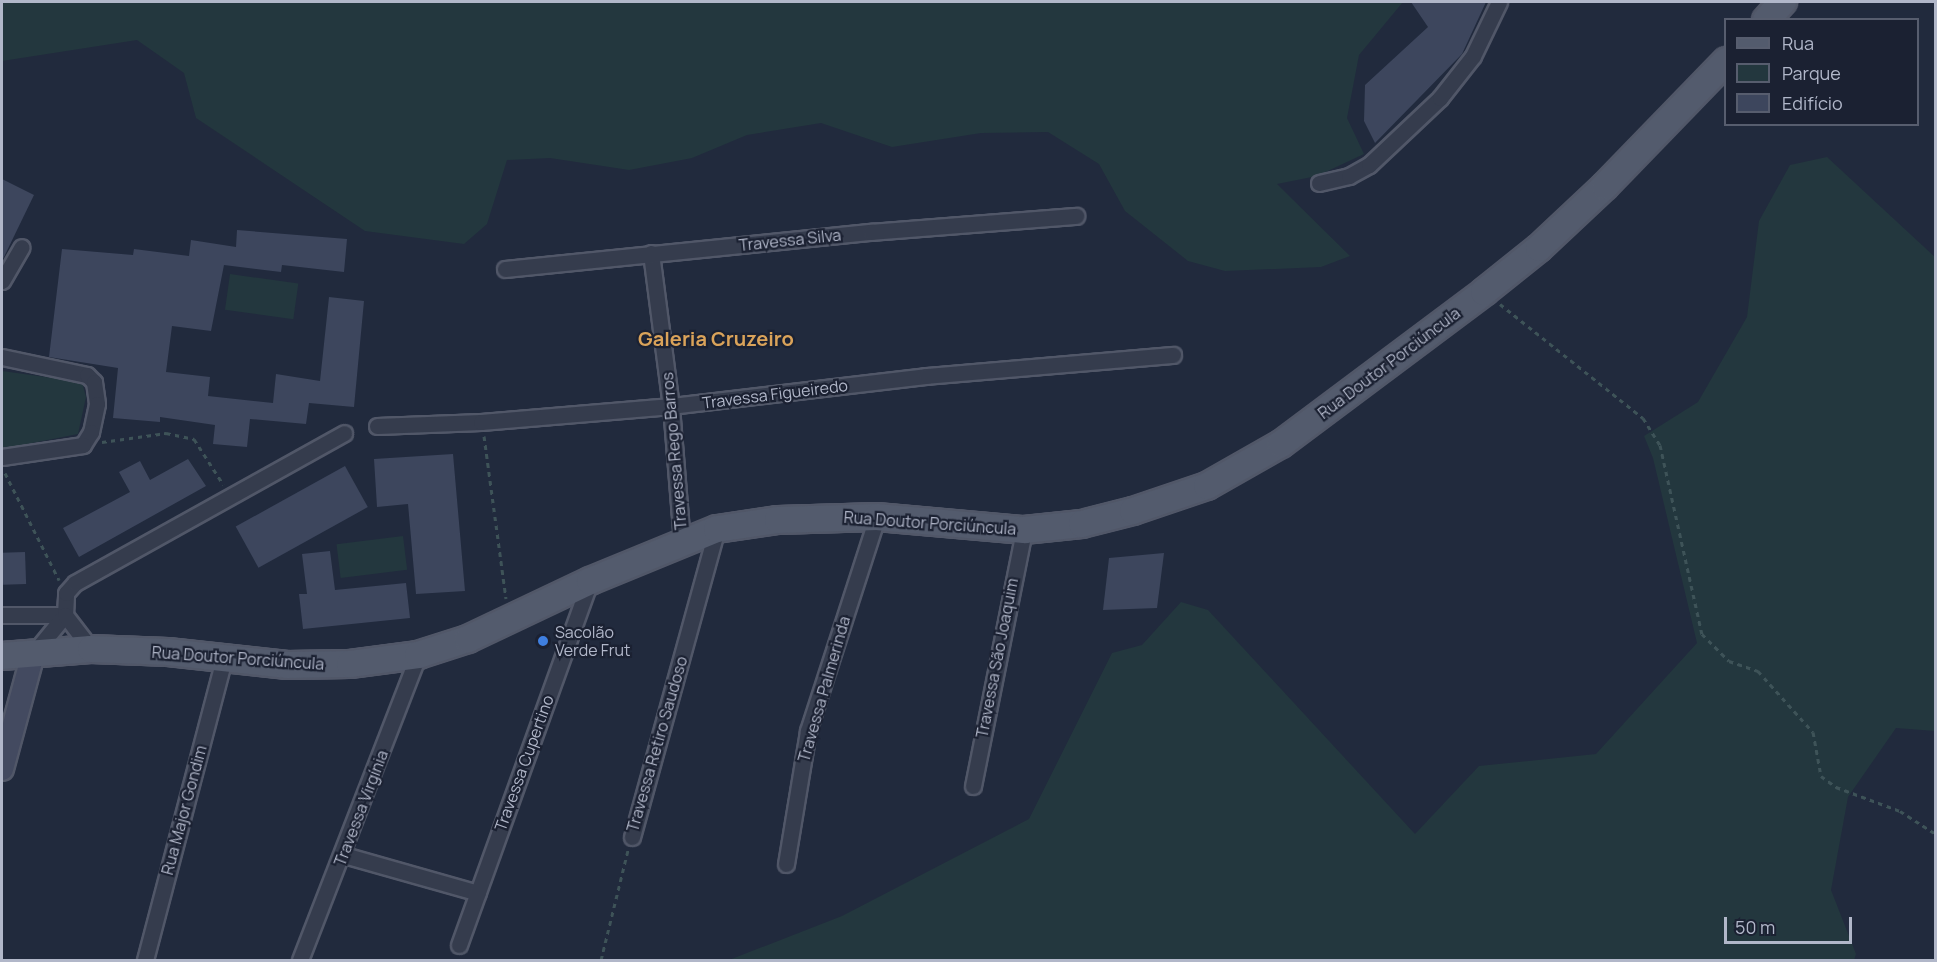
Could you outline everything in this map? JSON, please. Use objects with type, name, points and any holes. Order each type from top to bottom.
[{"type":"main road","points":[[1768,18],[1783,2]]},
{"type":"main road","name":"Rua Doutor Porciúncula","points":[[2,656],[91,649],[287,665],[350,664],[418,655],[468,639],[590,581],[717,529],[778,520],[877,517],[1023,530],[1082,524],[1207,486],[1281,444],[1539,248],[1605,186],[1724,62]]},
{"type":"main road","points":[[2,769],[33,654]]},
{"type":"street","points":[[1319,183],[1349,176],[1369,165],[1440,98],[1473,56],[1499,2]]},
{"type":"street","name":"Travessa Silva","points":[[505,268],[1076,216]]},
{"type":"street","points":[[2,281],[22,248]]},
{"type":"street","name":"Travessa Rego Barros","points":[[651,253],[671,406],[682,542]]},
{"type":"street","name":"Travessa Figueiredo","points":[[377,426],[481,422],[671,406],[926,376],[1173,355]]},
{"type":"street","points":[[2,357],[78,371],[94,382],[97,404],[91,432],[83,445],[2,458]]},
{"type":"street","points":[[33,654],[65,615],[66,593],[75,583],[345,433]]},
{"type":"street","name":"Travessa Palmerinda","points":[[786,864],[808,731],[877,517]]},
{"type":"street","name":"Travessa Retiro Saudoso","points":[[632,837],[717,529]]},
{"type":"street","name":"Travessa São Joaquim","points":[[973,786],[1023,530]]},
{"type":"street","name":"Travessa Cupertino","points":[[459,945],[590,581]]},
{"type":"street","points":[[2,615],[65,615]]},
{"type":"street","points":[[65,615],[91,649]]},
{"type":"street","name":"Travessa Virgínia","points":[[300,960],[344,855],[418,655]]},
{"type":"street","name":"Rua Major Gondim","points":[[145,960],[224,659]]},
{"type":"street","points":[[344,855],[478,893]]},
{"type":"path","points":[[1484,292],[1643,418],[1660,444],[1702,634],[1729,660],[1758,671],[1813,732],[1821,776],[1836,788],[1900,812],[1935,834]]},
{"type":"path","points":[[481,422],[502,551],[508,619]]},
{"type":"path","points":[[83,445],[166,433],[194,440],[230,496]]},
{"type":"path","points":[[2,466],[66,593]]},
{"type":"path","name":"Travessa Retiro Saudoso","points":[[601,960],[632,837]]},
{"type":"green space","points":[[2,2],[1403,2],[1359,55],[1347,118],[1364,154],[1317,176],[1277,184],[1350,256],[1321,267],[1225,271],[1188,261],[1125,211],[1099,164],[1048,132],[981,133],[892,147],[821,123],[747,135],[692,158],[629,170],[550,158],[507,160],[487,224],[464,244],[365,231],[196,118],[184,73],[137,40],[2,61]]},
{"type":"green space","points":[[1827,157],[1936,258],[1935,731],[1896,728],[1848,797],[1831,890],[1856,954],[1854,960],[729,960],[842,916],[1029,819],[1112,653],[1142,645],[1181,602],[1208,610],[1415,834],[1479,766],[1596,754],[1697,643],[1653,458],[1644,436],[1698,402],[1747,317],[1759,221],[1790,165]]},
{"type":"green space","points":[[230,274],[298,284],[293,319],[225,310]]},
{"type":"green space","points":[[2,371],[82,382],[86,397],[78,434],[2,449]]},
{"type":"green space","points":[[403,536],[407,570],[341,578],[336,544]]},
{"type":"building","points":[[1411,2],[1486,2],[1462,54],[1375,143],[1364,121],[1365,85],[1428,27]]},
{"type":"building","points":[[2,179],[34,195],[2,261]]},
{"type":"building","points":[[237,230],[347,239],[344,272],[282,265],[281,272],[224,265],[211,331],[172,326],[166,372],[210,377],[208,396],[273,403],[276,374],[320,381],[329,297],[364,301],[354,407],[309,403],[306,424],[250,419],[247,447],[213,444],[215,425],[160,417],[160,422],[113,418],[118,368],[49,357],[62,249],[133,255],[134,249],[189,256],[191,240],[236,247]]},
{"type":"building","points":[[453,454],[465,591],[416,594],[408,504],[377,507],[374,459]]},
{"type":"building","points":[[188,459],[206,486],[79,557],[63,528],[130,492],[119,472],[140,461],[150,480]]},
{"type":"building","points":[[345,466],[368,507],[258,568],[236,527]]},
{"type":"building","points":[[330,551],[335,590],[406,583],[410,618],[303,629],[299,594],[307,594],[302,554]]},
{"type":"building","points":[[25,552],[26,584],[3,585],[2,553]]},
{"type":"building","points":[[1164,553],[1157,608],[1103,610],[1109,558]]},
{"type":"place","name":"Sacolão Verde Frut","points":[[543,641]]},
{"type":"district","name":"Galeria Cruzeiro","points":[[716,338]]}]
